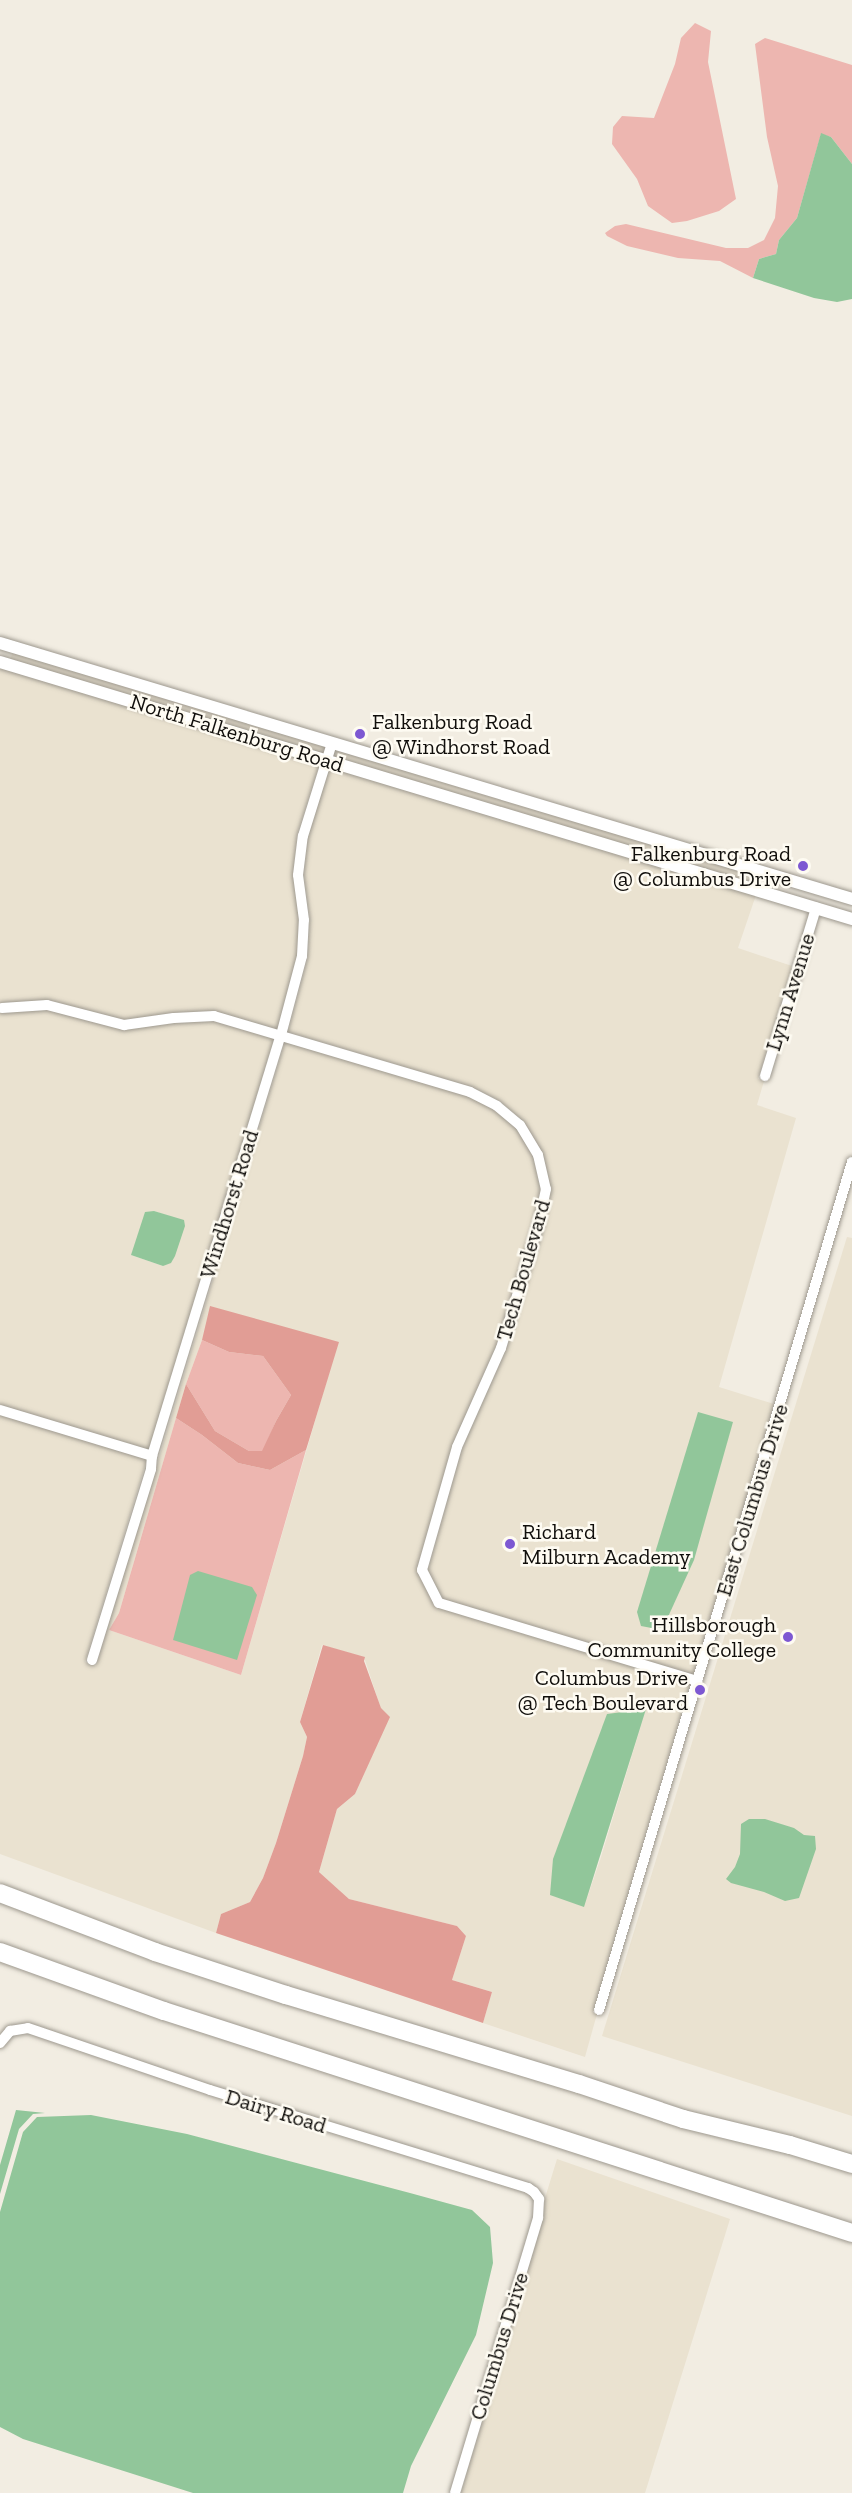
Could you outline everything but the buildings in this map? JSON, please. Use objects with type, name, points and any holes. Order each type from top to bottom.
[{"type":"highway","points":[[0,1893],[156,1952],[286,1995],[579,2084],[683,2119],[790,2145],[852,2164]]},
{"type":"highway","points":[[0,1952],[164,2011],[852,2233]]},
{"type":"street","points":[[2,663],[5,644]]},
{"type":"street","name":"North Falkenburg Road","points":[[5,644],[852,899]]},
{"type":"street","name":"North Falkenburg Road","points":[[2,663],[852,919]]},
{"type":"street","name":"Windhorst Road","points":[[92,1660],[281,1035],[302,956],[304,920],[298,875],[303,836],[332,743]]},
{"type":"street","name":"Lynn Avenue","points":[[765,1076],[816,908]]},
{"type":"street","name":"Tech Boulevard","points":[[2,1008],[47,1005],[124,1025],[174,1018],[214,1016],[470,1092],[497,1106],[520,1125],[538,1155],[546,1189],[539,1223],[501,1348],[457,1447],[422,1570],[439,1603],[697,1681]]},
{"type":"street","name":"East Columbus Drive","points":[[599,2010],[852,1162]]},
{"type":"street","points":[[0,1410],[152,1456]]},
{"type":"street","name":"Dairy Road","points":[[0,2043],[10,2031],[28,2028],[210,2090],[528,2188],[539,2199]]},
{"type":"street","name":"Columbus Drive","points":[[455,2493],[538,2218],[539,2199]]},
{"type":"shaded area","points":[[695,23],[711,31],[708,62],[736,199],[719,211],[672,223],[648,206],[637,179],[612,144],[613,127],[622,116],[654,118],[675,64],[681,38]]},
{"type":"shaded area","points":[[765,38],[852,65],[852,164],[831,137],[821,134],[797,218],[779,240],[776,254],[759,259],[753,278],[720,261],[678,258],[627,246],[607,236],[605,233],[615,226],[626,224],[726,248],[748,248],[764,240],[775,218],[778,186],[767,137],[755,44]]},
{"type":"shaded area","points":[[821,133],[831,137],[852,164],[852,299],[837,302],[814,298],[753,278],[759,259],[776,254],[779,240],[797,218]]},
{"type":"shaded area","points":[[13,652],[325,746],[323,754],[10,660]]},
{"type":"shaded area","points":[[0,667],[320,763],[297,835],[293,874],[299,919],[297,955],[277,1029],[213,1011],[172,1013],[124,1020],[49,1000],[0,1003]]},
{"type":"shaded area","points":[[336,749],[761,877],[759,886],[333,757]]},
{"type":"shaded area","points":[[330,766],[756,895],[738,948],[792,966],[758,1079],[764,1081],[757,1105],[796,1118],[719,1387],[774,1404],[693,1675],[443,1599],[428,1570],[462,1449],[506,1350],[545,1225],[551,1190],[543,1154],[524,1122],[500,1101],[472,1087],[288,1032],[308,957],[310,919],[304,875],[308,837]]},
{"type":"shaded area","points":[[47,1010],[123,1030],[213,1021],[274,1039],[149,1450],[0,1405],[0,1013]],"holes":[[[154,1211],[184,1221],[163,1266],[131,1255]]]},
{"type":"shaded area","points":[[285,1042],[468,1096],[494,1110],[516,1128],[533,1156],[540,1189],[534,1222],[496,1346],[452,1446],[417,1568],[434,1604],[690,1684],[593,2012],[597,2014],[585,2057],[483,2023],[492,1992],[452,1980],[466,1936],[457,1926],[349,1899],[319,1872],[337,1809],[355,1794],[389,1717],[381,1709],[364,1657],[322,1645],[300,1722],[307,1737],[303,1756],[276,1843],[263,1878],[250,1902],[221,1914],[216,1933],[0,1854],[0,1415],[147,1459],[85,1662],[96,1666]],"holes":[[[202,1340],[338,1342],[241,1675],[109,1630],[119,1613],[186,1384]],[[646,1709],[601,1857],[584,1907]]]},
{"type":"shaded area","points":[[154,1211],[184,1220],[185,1226],[175,1256],[171,1263],[163,1266],[131,1255],[145,1212]]},
{"type":"shaded area","name":"Hillsborough Community College","points":[[847,1237],[852,1238],[852,2116],[602,2036]]},
{"type":"shaded area","points":[[210,1306],[339,1342],[306,1450],[270,1470],[238,1463],[176,1418],[186,1384],[215,1431],[249,1451],[262,1451],[291,1395],[263,1356],[229,1352],[202,1340]]},
{"type":"shaded area","points":[[202,1340],[229,1352],[263,1356],[291,1395],[263,1451],[249,1451],[215,1431],[186,1384]]},
{"type":"shaded area","points":[[698,1412],[733,1422],[694,1560],[662,1630],[641,1626],[637,1612]]},
{"type":"shaded area","points":[[176,1418],[238,1463],[270,1470],[306,1450],[241,1675],[109,1630],[119,1613]]},
{"type":"shaded area","points":[[198,1571],[252,1587],[257,1595],[237,1660],[173,1640],[190,1575]]},
{"type":"shaded area","points":[[323,1645],[365,1657],[364,1661],[381,1708],[390,1717],[355,1794],[337,1809],[319,1872],[349,1899],[457,1926],[466,1936],[452,1980],[492,1992],[483,2023],[216,1933],[221,1914],[250,1902],[263,1878],[303,1756],[307,1737],[300,1722]]},
{"type":"shaded area","points":[[646,1709],[584,1907],[550,1895],[553,1859],[607,1714]]},
{"type":"shaded area","points":[[749,1819],[765,1819],[794,1828],[804,1835],[815,1836],[816,1849],[799,1898],[785,1901],[764,1892],[731,1883],[726,1879],[735,1867],[740,1854],[741,1824]]},
{"type":"shaded area","points":[[16,2110],[45,2113],[33,2114],[19,2129],[0,2194],[0,2165]]},
{"type":"shaded area","points":[[91,2115],[187,2134],[472,2210],[490,2227],[493,2263],[476,2335],[411,2466],[403,2493],[193,2493],[23,2439],[0,2427],[0,2212],[23,2132],[37,2117]]},
{"type":"shaded area","points":[[557,2159],[730,2219],[645,2493],[461,2493],[543,2219],[545,2198]]},
{"type":"place","name":"Falkenburg Road @ Windhorst Road","points":[[360,734]]},
{"type":"place","name":"Falkenburg Road @ Columbus Drive","points":[[803,866]]},
{"type":"place","name":"Richard Milburn Academy","points":[[510,1544]]},
{"type":"place","name":"Hillsborough Community College","points":[[788,1637]]},
{"type":"place","name":"Columbus Drive @ Tech Boulevard","points":[[700,1690]]}]
